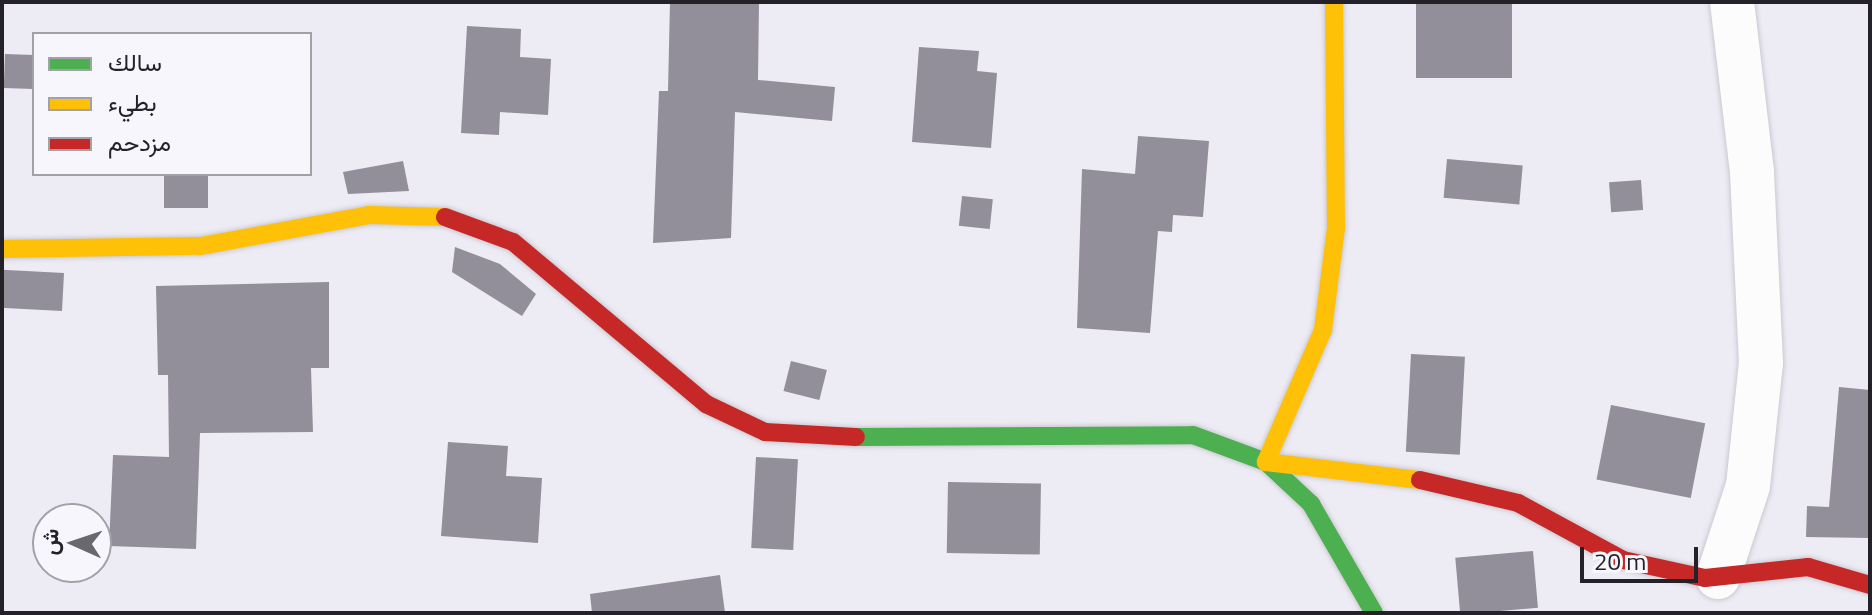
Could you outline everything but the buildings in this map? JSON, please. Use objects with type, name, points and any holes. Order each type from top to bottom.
[{"type":"street","points":[[1266,462],[1323,330],[1336,228],[1334,2]]},
{"type":"street","points":[[1718,577],[1748,486],[1761,363],[1752,172],[1732,2]]},
{"type":"street","points":[[2,249],[201,246],[370,215],[444,216],[513,242],[706,404],[765,432],[912,440],[1193,435],[1266,462],[1392,474],[1518,503],[1623,560],[1718,577],[1808,567],[1870,585]]},
{"type":"street","points":[[1266,462],[1311,504],[1374,613]]},
{"type":"traffic: fast","points":[[856,437],[1193,435],[1266,462],[1311,504],[1374,613]]},
{"type":"traffic: slow","points":[[1334,2],[1336,228],[1323,330],[1266,462],[1420,480]]},
{"type":"traffic: slow","points":[[2,249],[201,246],[370,215],[445,217]]},
{"type":"traffic: jam","points":[[445,217],[513,242],[706,404],[765,432],[856,437]]},
{"type":"traffic: jam","points":[[1420,480],[1518,503],[1623,560],[1705,578],[1808,567],[1870,585]]}]
